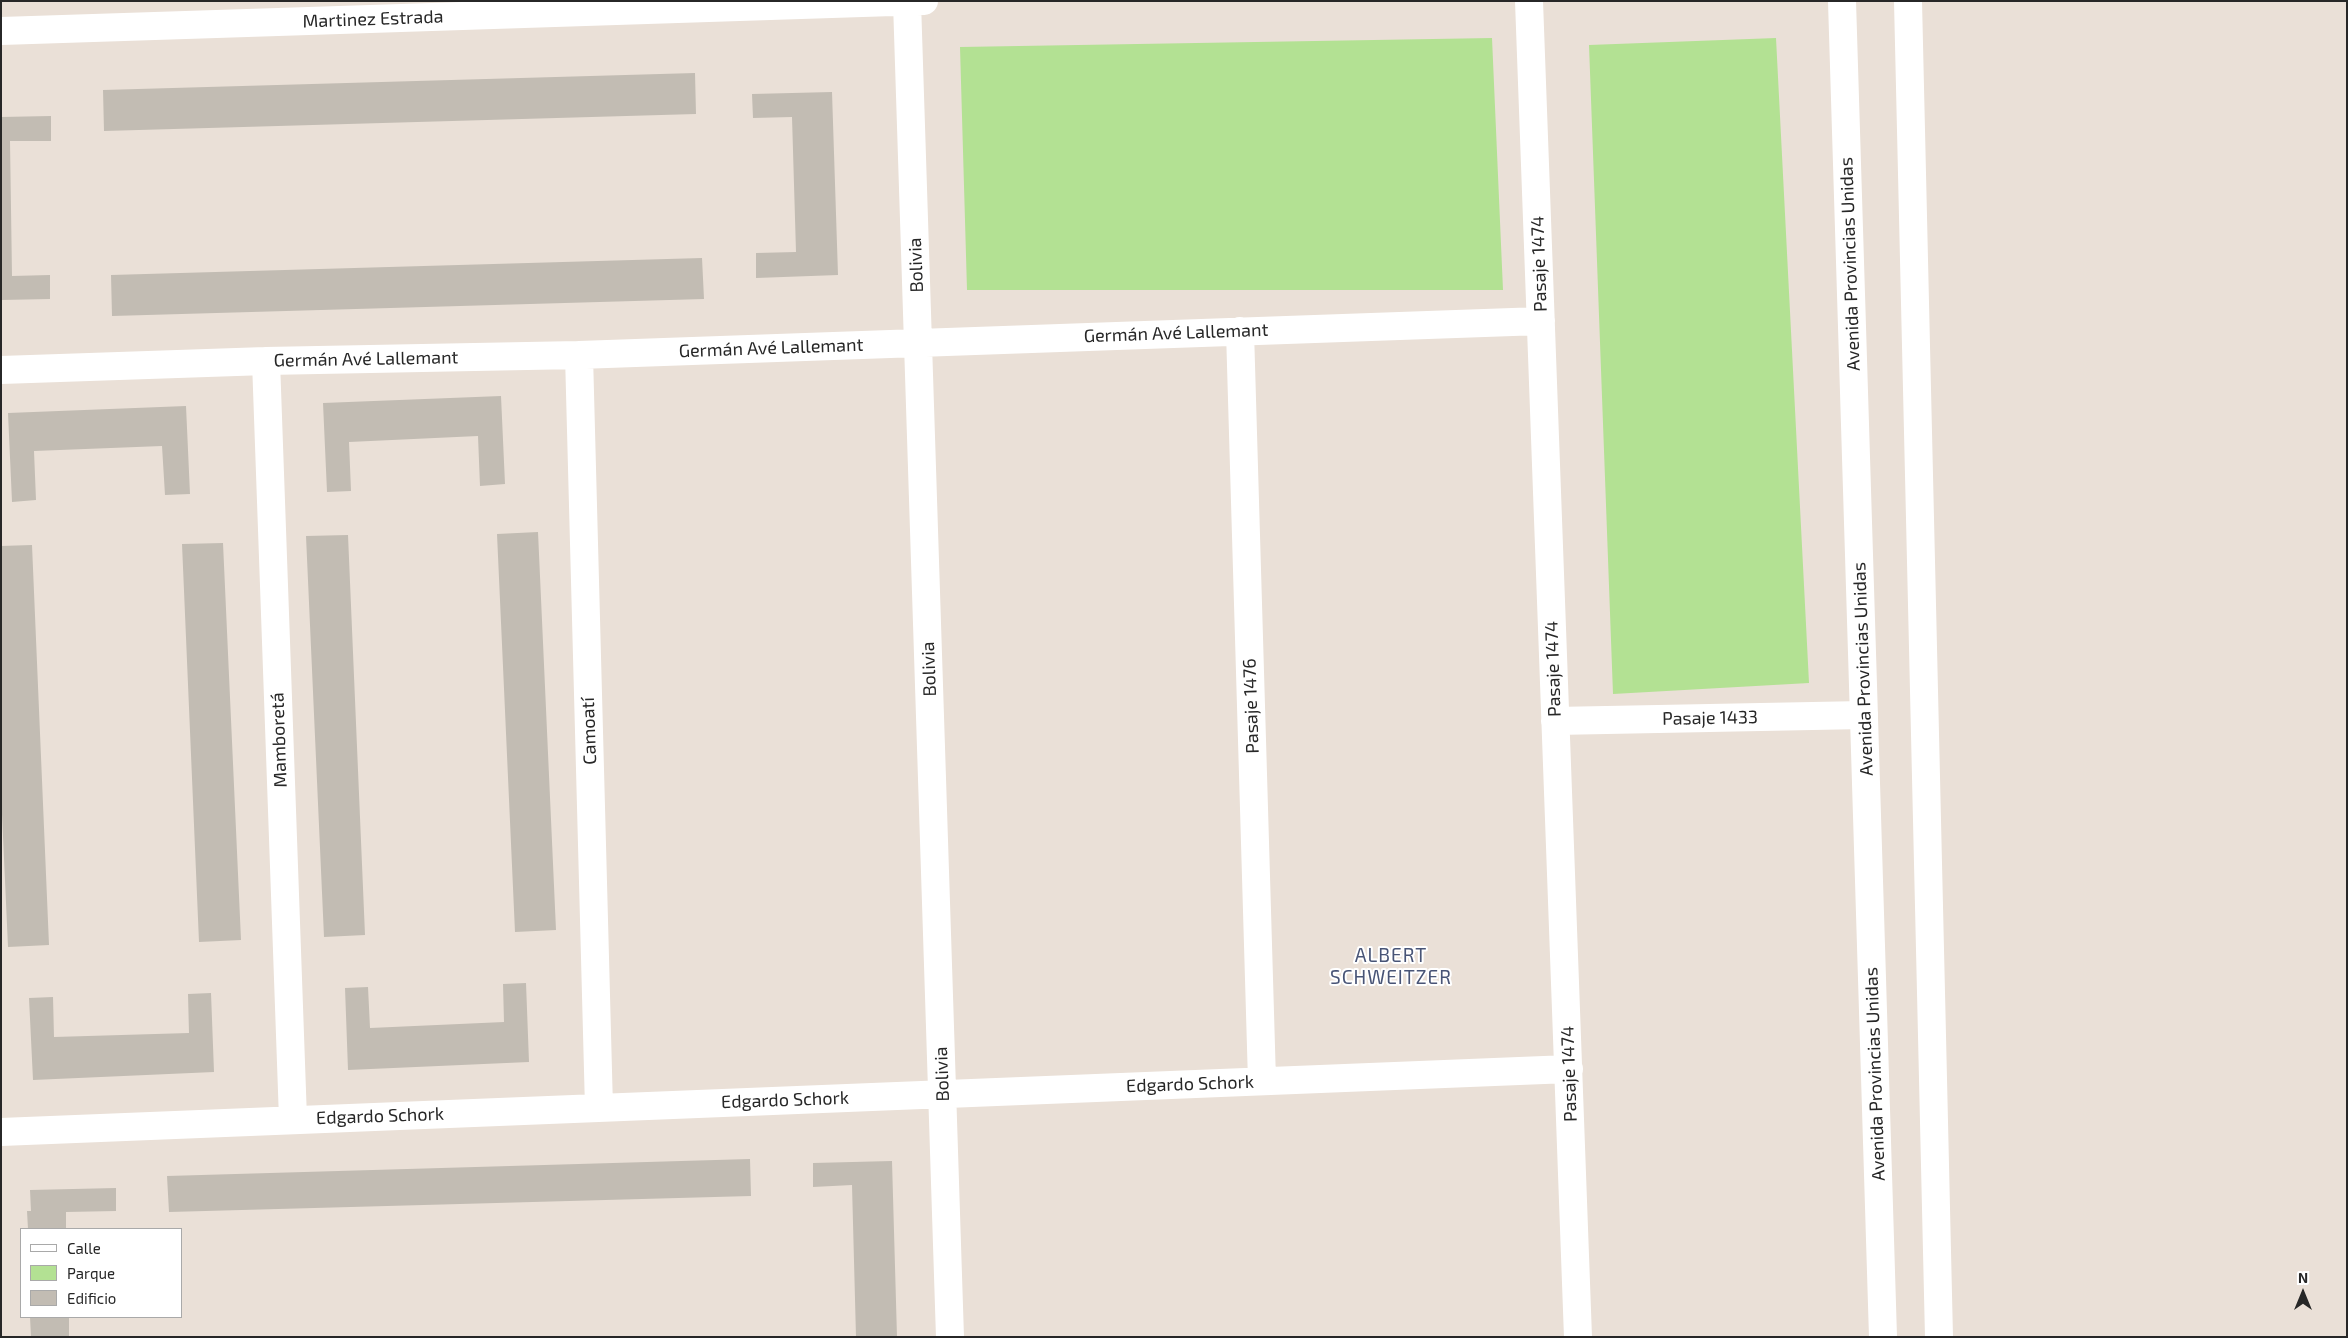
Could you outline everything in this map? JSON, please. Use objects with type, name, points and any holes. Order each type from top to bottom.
[{"type":"street","name":"Martinez Estrada","points":[[1,31],[924,1]]},
{"type":"street","name":"Pasaje 1474","points":[[1529,1],[1578,1337]]},
{"type":"street","name":"Avenida Provincias Unidas","points":[[1842,1],[1883,1337]]},
{"type":"street","points":[[1908,1],[1939,1337]]},
{"type":"street","name":"Bolivia","points":[[907,2],[950,1337]]},
{"type":"street","name":"Germán Avé Lallemant","points":[[1,370],[266,361],[579,355],[1541,320]]},
{"type":"street","name":"Pasaje 1476","points":[[1240,331],[1262,1081]]},
{"type":"street","name":"Camoatí","points":[[579,355],[599,1108]]},
{"type":"street","name":"Mamboretá","points":[[266,361],[293,1119]]},
{"type":"street","name":"Pasaje 1433","points":[[1555,721],[1864,715]]},
{"type":"street","name":"Edgardo Schork","points":[[1,1132],[1569,1069]]},
{"type":"green space","points":[[1492,38],[1503,290],[967,290],[960,47]]},
{"type":"green space","points":[[1776,38],[1809,683],[1613,694],[1589,45]]},
{"type":"building","points":[[695,73],[696,114],[104,131],[103,90]]},
{"type":"building","points":[[832,92],[838,275],[756,278],[756,253],[796,252],[792,117],[753,118],[752,94]]},
{"type":"building","points":[[51,116],[51,141],[10,141],[12,276],[50,275],[50,299],[1,300],[1,117]]},
{"type":"building","points":[[702,258],[704,299],[112,316],[111,275]]},
{"type":"building","points":[[501,396],[505,484],[480,486],[478,436],[349,442],[351,491],[327,492],[323,403]]},
{"type":"building","points":[[186,406],[190,494],[165,495],[162,446],[34,451],[36,500],[12,502],[8,413]]},
{"type":"building","points":[[538,532],[556,930],[515,932],[497,534]]},
{"type":"building","points":[[348,535],[365,935],[324,937],[306,536]]},
{"type":"building","points":[[223,543],[241,940],[199,942],[182,544]]},
{"type":"building","points":[[32,545],[49,945],[8,947],[1,792],[1,546]]},
{"type":"building","points":[[526,983],[529,1062],[348,1070],[345,988],[368,987],[370,1028],[504,1022],[503,984]]},
{"type":"building","points":[[211,993],[214,1072],[33,1080],[29,998],[53,997],[54,1037],[189,1033],[188,994]]},
{"type":"building","points":[[750,1159],[751,1196],[169,1212],[167,1176]]},
{"type":"building","points":[[892,1161],[897,1337],[856,1337],[852,1185],[813,1187],[813,1163]]},
{"type":"building","points":[[116,1188],[116,1211],[66,1212],[66,1228],[28,1228],[27,1211],[31,1211],[30,1190]]},
{"type":"building","points":[[30,1318],[69,1318],[69,1337],[31,1337]]},
{"type":"district","name":"ALBERT SCHWEITZER","points":[[1391,967]]}]
